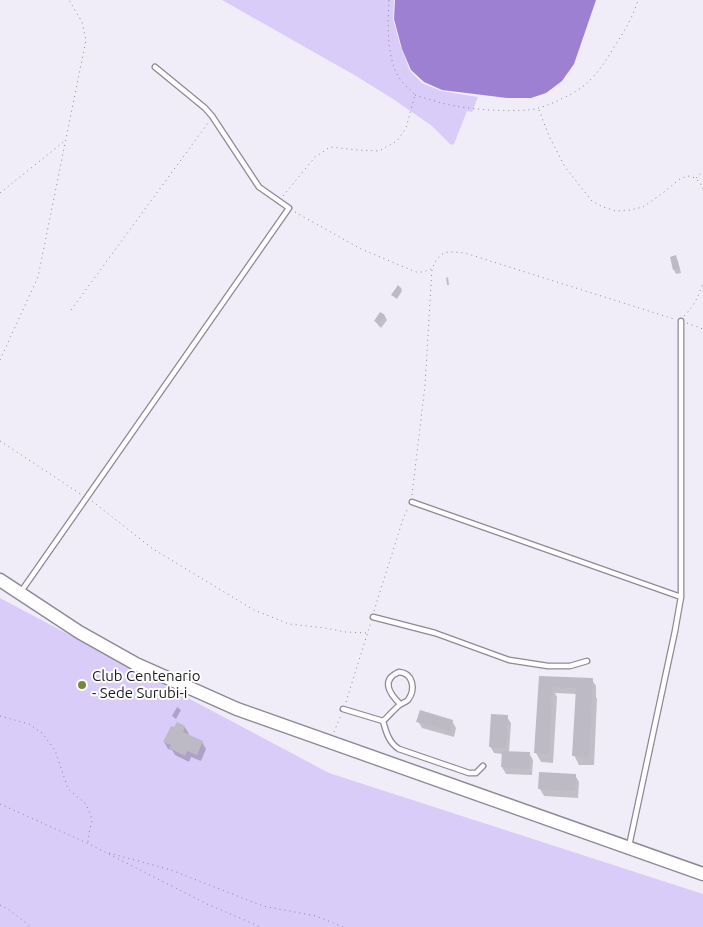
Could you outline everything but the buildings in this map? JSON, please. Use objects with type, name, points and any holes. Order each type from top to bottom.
[{"type":"street","points":[[0,580],[80,632],[136,664],[237,710],[703,874]]},
{"type":"lane","points":[[20,594],[289,208],[259,187],[205,108],[155,67]]},
{"type":"lane","points":[[629,847],[676,631],[681,597],[681,321]]},
{"type":"lane","points":[[412,502],[681,597]]},
{"type":"lane","points":[[372,617],[435,633],[509,660],[548,666],[570,666],[587,661]]},
{"type":"lane","points":[[383,721],[400,704],[407,700],[413,688],[412,679],[404,672],[399,672],[390,677],[388,684],[393,698],[400,704]]},
{"type":"lane","points":[[344,709],[383,721]]},
{"type":"lane","points":[[383,721],[389,739],[399,750],[469,773],[476,773],[483,766]]},
{"type":"path","points":[[0,360],[38,276],[86,40],[82,22],[69,0]]},
{"type":"path","points":[[389,0],[389,48],[393,64],[399,78],[415,95],[455,106],[496,110],[538,109],[562,99],[585,85],[602,67],[636,9],[638,0]]},
{"type":"path","points":[[279,201],[315,157],[330,147],[379,151],[397,141],[406,128],[415,95]]},
{"type":"path","points":[[538,109],[549,136],[566,167],[592,201],[603,207],[616,211],[643,207],[681,178],[689,176],[695,178],[703,189]]},
{"type":"path","points":[[71,310],[212,116]]},
{"type":"path","points":[[0,193],[66,139]]},
{"type":"path","points":[[695,178],[703,172]]},
{"type":"path","points":[[289,208],[361,249],[416,272],[432,269]]},
{"type":"path","points":[[330,742],[344,709],[403,518],[412,502],[425,385],[432,269],[440,254],[448,252],[465,253],[703,329]]},
{"type":"path","points":[[681,321],[699,296],[703,282]]},
{"type":"path","points":[[0,441],[87,498],[153,549],[254,610],[289,624],[367,633]]},
{"type":"path","points":[[0,716],[29,724],[42,733],[55,750],[68,788],[85,803],[90,813],[92,820],[88,833],[88,844]]},
{"type":"path","points":[[0,804],[88,844],[207,904],[261,927]]},
{"type":"path","points":[[106,853],[171,870],[263,906],[316,916],[343,927]]},
{"type":"path","points":[[0,905],[31,927]]},
{"type":"shaded area","points":[[222,0],[394,0],[393,19],[410,71],[422,83],[441,91],[478,97],[472,112],[467,111],[454,144],[451,145],[432,126],[393,99]]},
{"type":"shaded area","points":[[395,0],[596,0],[574,64],[562,81],[546,93],[531,98],[507,98],[442,90],[424,82],[411,70],[402,49],[394,19]]},
{"type":"shaded area","name":"Club Centenario - Sede Surubi-i","points":[[0,598],[329,773],[703,894],[703,927],[0,927]]},
{"type":"place","name":"Club Centenario - Sede Surubi-i","points":[[82,685]]}]
